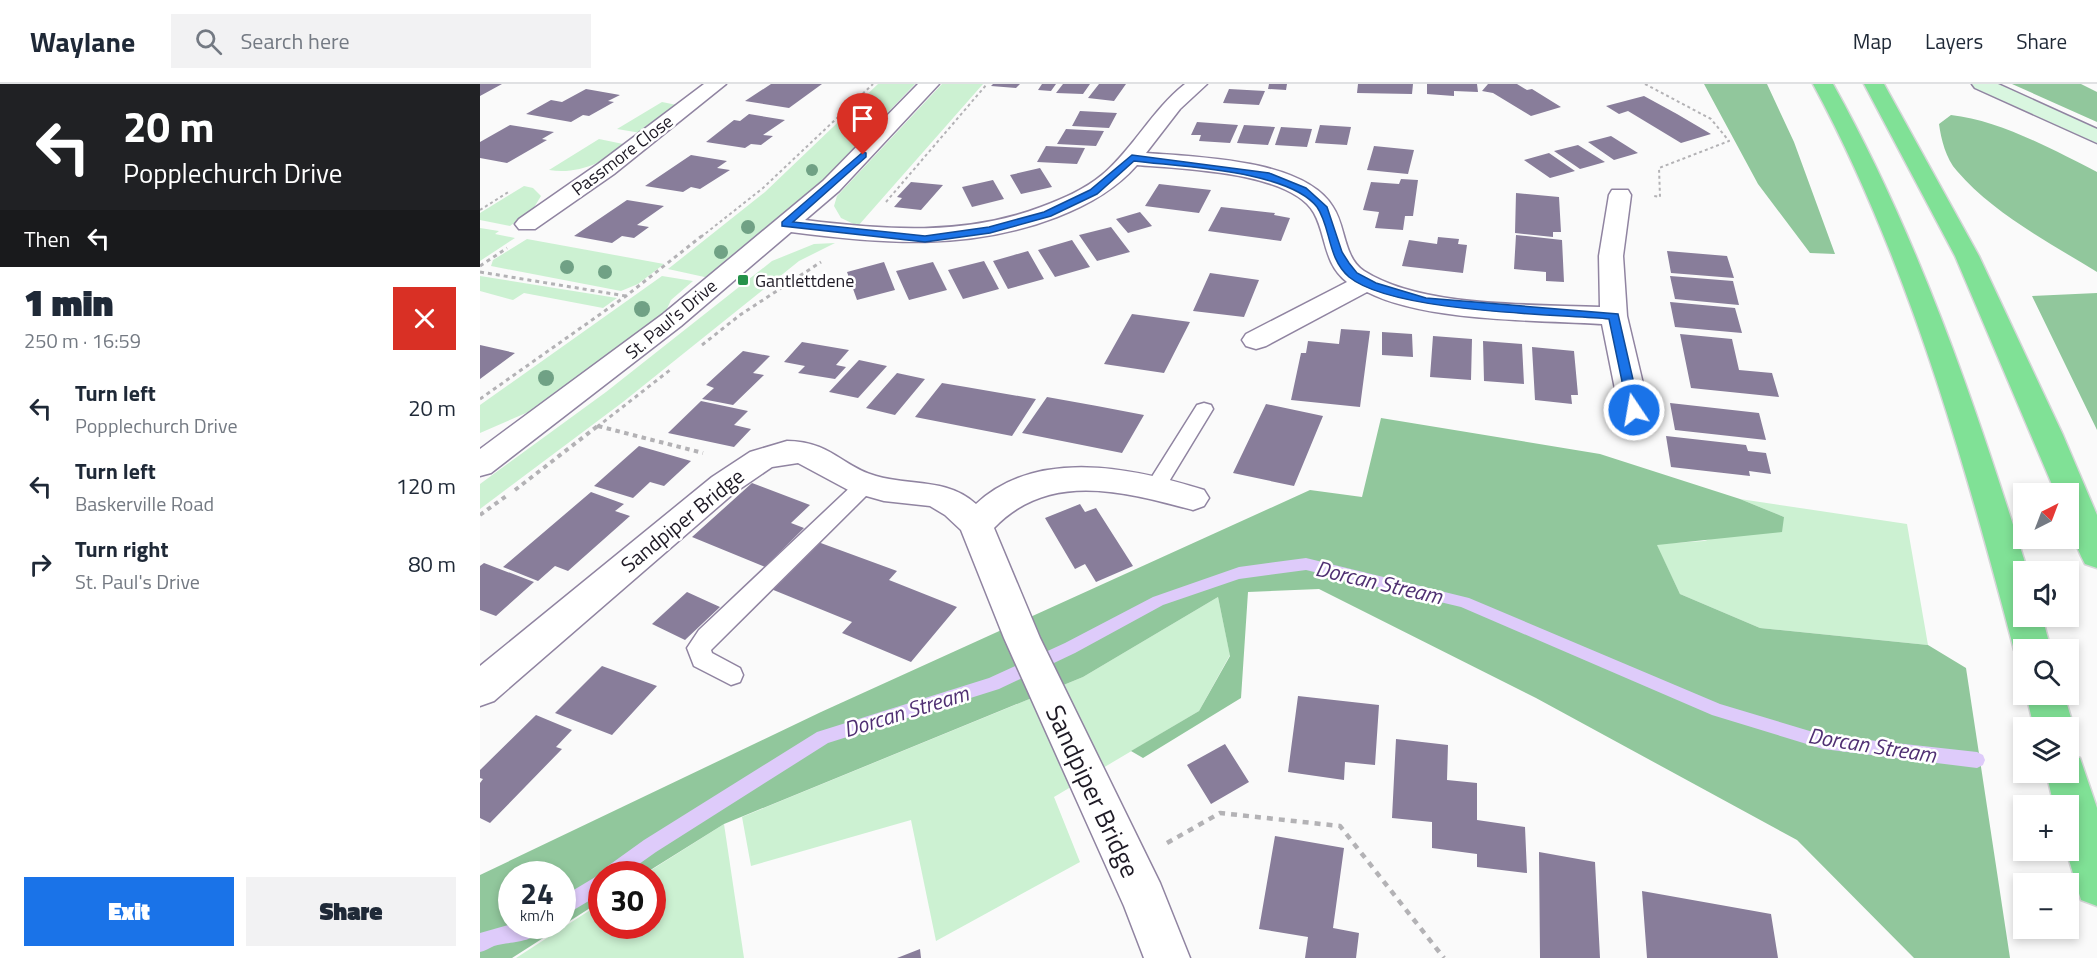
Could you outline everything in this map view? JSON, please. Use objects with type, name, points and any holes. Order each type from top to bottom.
[{"type":"highway","points":[[1823,84],[1861,158],[1944,363],[2002,538],[2029,639]]},
{"type":"highway","points":[[1874,84],[1920,160],[1996,315],[2097,555]]},
{"type":"highway","points":[[2069,783],[2097,884]]},
{"type":"street","name":"Passmore Close","points":[[526,224],[606,169],[716,84]]},
{"type":"street","name":"St. Paul's Drive","points":[[480,465],[628,355],[785,224],[863,155],[928,84]]},
{"type":"street","points":[[785,224],[925,239],[990,230],[1047,214],[1094,192],[1132,158],[1175,104],[1197,84]]},
{"type":"street","points":[[1982,84],[2097,137]]},
{"type":"street","points":[[1132,158],[1248,171],[1285,181],[1303,190],[1322,207],[1337,252],[1353,275],[1397,294],[1425,301],[1614,316]]},
{"type":"street","points":[[1620,195],[1611,256],[1614,316],[1634,410]]},
{"type":"street","points":[[1256,340],[1366,282]]},
{"type":"street","name":"Sandpiper Bridge","points":[[483,682],[750,465],[771,455],[800,452],[821,459],[865,484],[947,500],[965,512],[976,525],[1022,638],[1127,865],[1167,958]]},
{"type":"street","points":[[976,525],[994,507],[1014,494],[1035,487],[1107,480],[1131,482],[1193,498]]},
{"type":"lane","points":[[1155,488],[1204,409]]},
{"type":"lane","points":[[731,675],[702,659],[699,648],[865,484]]},
{"type":"path","points":[[480,399],[626,296],[763,188],[873,84]]},
{"type":"path","points":[[693,352],[740,315],[804,275],[856,233],[987,84]]},
{"type":"path","points":[[1620,195],[1660,197],[1659,168],[1729,141],[1711,119],[1645,84]]},
{"type":"path","points":[[480,272],[626,296]]},
{"type":"path","points":[[480,515],[674,367]]},
{"type":"path","points":[[598,426],[750,465]]},
{"type":"path","points":[[1127,865],[1220,813],[1340,826],[1444,958]]},
{"type":"green space","points":[[878,84],[915,84],[826,177],[709,278],[668,269],[765,192]]},
{"type":"green space","points":[[942,84],[983,84],[858,226],[841,218],[834,206],[837,196]]},
{"type":"green space","points":[[1704,84],[1767,84],[1794,142],[1835,254],[1810,253],[1758,184]]},
{"type":"green space","points":[[2012,84],[2081,84],[2097,92],[2097,122]]},
{"type":"green space","points":[[662,102],[677,105],[641,133],[617,129]]},
{"type":"green space","points":[[1951,115],[2007,129],[2097,172],[2097,272],[2005,214],[1957,171],[1945,149],[1939,124]]},
{"type":"green space","points":[[599,139],[628,145],[581,169],[549,170]]},
{"type":"green space","points":[[524,186],[533,188],[541,196],[533,209],[510,226],[480,220],[480,213]]},
{"type":"green space","points":[[480,228],[499,231],[495,234],[515,238],[480,261]]},
{"type":"green space","points":[[527,239],[664,264],[638,284],[621,291],[491,266],[493,260]]},
{"type":"green space","points":[[835,243],[799,261],[623,402],[480,509],[480,484],[606,392],[772,261],[814,244]]},
{"type":"green space","points":[[480,276],[617,298],[603,308],[524,293],[513,300],[480,291]]},
{"type":"green space","points":[[662,276],[693,281],[671,300],[666,311],[533,410],[480,433],[480,405]]},
{"type":"green space","points":[[2097,293],[2097,430],[2032,296]]},
{"type":"green space","points":[[1381,418],[1600,454],[1740,499],[1784,517],[1782,532],[1657,545],[1680,594],[1760,628],[1928,645],[1966,668],[2010,958],[1914,958],[1797,840],[1536,698],[1319,589],[1248,592],[1241,698],[1143,758],[1131,751],[1199,711],[1230,656],[1218,597],[1083,677],[724,824],[665,861],[588,861],[588,909],[576,917],[576,861],[509,861],[821,712],[1310,490],[1362,497]]},
{"type":"green space","points":[[1740,499],[1907,524],[1928,645],[1760,628],[1680,594],[1656,544],[1704,541],[1784,517]]},
{"type":"green space","points":[[1218,597],[1230,655],[1199,711],[1054,797],[1080,862],[936,941],[911,820],[751,866],[742,817],[1083,677]]},
{"type":"green space","points":[[724,824],[744,958],[516,958],[545,939],[576,939],[576,919],[588,911],[588,939],[666,939],[666,861]]},
{"type":"green space","points":[[498,866],[498,939],[542,939],[512,958],[480,958],[480,875]]},
{"type":"building","points":[[480,84],[502,84],[480,96]]},
{"type":"building","points":[[771,84],[822,84],[789,108],[745,101]]},
{"type":"building","points":[[993,84],[1020,84],[1016,88],[991,86]]},
{"type":"building","points":[[1042,84],[1056,84],[1051,91],[1038,90]]},
{"type":"building","points":[[1063,84],[1090,84],[1083,94],[1056,93]]},
{"type":"building","points":[[1099,84],[1126,84],[1114,101],[1088,98]]},
{"type":"building","points":[[1269,84],[1287,84],[1286,90],[1268,89]]},
{"type":"building","points":[[1358,84],[1413,84],[1412,94],[1357,93]]},
{"type":"building","points":[[1427,84],[1477,84],[1478,92],[1454,91],[1454,96],[1427,94]]},
{"type":"building","points":[[1488,84],[1517,84],[1527,90],[1532,89],[1561,107],[1531,116],[1493,93],[1482,91]]},
{"type":"building","points":[[586,89],[620,95],[608,101],[614,102],[589,116],[583,115],[571,122],[526,114],[551,100],[562,102]]},
{"type":"building","points":[[1229,89],[1265,91],[1259,105],[1223,103]]},
{"type":"building","points":[[1644,96],[1711,134],[1681,143],[1628,111],[1619,114],[1606,106]]},
{"type":"building","points":[[1080,111],[1117,113],[1109,128],[1072,126]]},
{"type":"building","points":[[749,114],[785,120],[763,135],[773,136],[761,145],[751,144],[745,148],[706,142],[734,120],[740,121]]},
{"type":"building","points":[[1197,122],[1238,125],[1230,143],[1199,141],[1201,135],[1191,135]]},
{"type":"building","points":[[510,125],[554,132],[542,139],[547,140],[507,163],[480,158],[480,142]]},
{"type":"building","points":[[1244,125],[1275,127],[1268,145],[1237,143]]},
{"type":"building","points":[[1320,125],[1351,127],[1347,145],[1315,143]]},
{"type":"building","points":[[1281,127],[1312,129],[1307,147],[1275,145]]},
{"type":"building","points":[[1066,129],[1104,131],[1096,146],[1057,144]]},
{"type":"building","points":[[1611,136],[1638,153],[1614,160],[1588,142]]},
{"type":"building","points":[[1578,145],[1605,162],[1580,169],[1554,151]]},
{"type":"building","points":[[1046,146],[1085,148],[1077,164],[1037,162]]},
{"type":"building","points":[[1374,146],[1414,150],[1408,174],[1367,170]]},
{"type":"building","points":[[1549,153],[1575,171],[1550,178],[1524,160]]},
{"type":"building","points":[[691,155],[727,161],[717,168],[730,170],[700,189],[691,187],[683,192],[645,186]]},
{"type":"building","points":[[1040,168],[1052,187],[1021,194],[1010,175]]},
{"type":"building","points":[[1401,179],[1418,180],[1413,216],[1405,216],[1403,230],[1375,228],[1379,212],[1363,210],[1371,182],[1399,184]]},
{"type":"building","points":[[993,180],[1004,199],[972,207],[962,187]]},
{"type":"building","points":[[911,182],[943,185],[921,210],[894,207],[902,198],[897,197]]},
{"type":"building","points":[[1159,184],[1211,190],[1199,213],[1145,206]]},
{"type":"building","points":[[1516,193],[1559,197],[1561,232],[1553,232],[1553,237],[1515,233]]},
{"type":"building","points":[[627,200],[664,206],[637,225],[649,227],[634,238],[622,236],[612,243],[574,236]]},
{"type":"building","points":[[1221,207],[1275,213],[1274,215],[1290,218],[1281,241],[1208,231]]},
{"type":"building","points":[[1140,212],[1152,226],[1128,233],[1116,219]]},
{"type":"building","points":[[1111,227],[1130,252],[1097,261],[1079,235]]},
{"type":"building","points":[[1516,235],[1562,240],[1564,282],[1546,281],[1546,272],[1514,269]]},
{"type":"building","points":[[1438,237],[1459,239],[1458,244],[1467,245],[1463,273],[1402,266],[1409,240],[1437,244]]},
{"type":"building","points":[[1072,240],[1090,267],[1055,277],[1038,250]]},
{"type":"building","points":[[1028,251],[1044,279],[1008,289],[993,261]]},
{"type":"building","points":[[1667,251],[1727,256],[1734,278],[1671,273]]},
{"type":"building","points":[[984,261],[999,289],[963,299],[948,270]]},
{"type":"building","points":[[884,262],[895,290],[857,300],[847,272]]},
{"type":"building","points":[[933,262],[947,290],[909,300],[896,271]]},
{"type":"building","points":[[1210,273],[1259,280],[1244,317],[1193,311]]},
{"type":"building","points":[[1670,276],[1733,281],[1739,305],[1675,299]]},
{"type":"building","points":[[1670,302],[1735,308],[1742,333],[1675,327]]},
{"type":"building","points":[[1132,314],[1190,322],[1164,373],[1104,364]]},
{"type":"building","points":[[1341,329],[1370,331],[1360,407],[1291,400],[1301,353],[1306,353],[1308,341],[1339,344]]},
{"type":"building","points":[[1382,332],[1412,334],[1413,357],[1382,355]]},
{"type":"building","points":[[1680,334],[1732,339],[1739,370],[1772,373],[1779,397],[1691,388]]},
{"type":"building","points":[[1433,336],[1472,339],[1471,380],[1430,377]]},
{"type":"building","points":[[1483,341],[1522,344],[1524,384],[1484,381]]},
{"type":"building","points":[[802,342],[849,350],[836,365],[846,367],[835,379],[798,373],[805,366],[784,362]]},
{"type":"building","points":[[480,345],[489,347],[515,353],[480,379]]},
{"type":"building","points":[[1532,347],[1574,351],[1578,395],[1571,395],[1572,404],[1535,400]]},
{"type":"building","points":[[743,351],[770,356],[753,373],[764,375],[733,405],[702,399],[714,388],[706,385]]},
{"type":"building","points":[[859,360],[887,366],[858,398],[829,392]]},
{"type":"building","points":[[897,373],[925,379],[895,415],[866,408]]},
{"type":"building","points":[[942,383],[1036,399],[1012,436],[915,417]]},
{"type":"building","points":[[1047,397],[1144,415],[1122,453],[1022,433]]},
{"type":"building","points":[[701,401],[748,411],[734,425],[751,429],[734,447],[668,433]]},
{"type":"building","points":[[1670,403],[1759,413],[1766,440],[1675,430]]},
{"type":"building","points":[[1266,404],[1323,416],[1294,486],[1233,473]]},
{"type":"building","points":[[1666,436],[1746,445],[1748,451],[1766,453],[1771,474],[1749,471],[1750,476],[1671,467]]},
{"type":"building","points":[[639,446],[691,461],[664,486],[650,482],[633,498],[594,486]]},
{"type":"building","points":[[752,483],[810,505],[791,523],[804,528],[765,567],[692,537]]},
{"type":"building","points":[[591,492],[624,504],[615,511],[630,516],[568,571],[555,566],[538,581],[503,567]]},
{"type":"building","points":[[1080,504],[1085,512],[1096,508],[1133,566],[1096,582],[1085,564],[1075,569],[1045,518]]},
{"type":"building","points":[[818,542],[897,571],[889,580],[957,607],[911,662],[842,633],[852,622],[771,589]]},
{"type":"building","points":[[484,563],[534,582],[496,616],[480,610],[480,566]]},
{"type":"building","points":[[687,592],[720,607],[685,640],[652,624]]},
{"type":"building","points":[[602,666],[657,686],[612,735],[555,713]]},
{"type":"building","points":[[1298,696],[1379,705],[1375,765],[1345,762],[1344,780],[1288,772]]},
{"type":"building","points":[[536,715],[572,730],[556,747],[562,749],[490,823],[480,818],[480,783],[483,779],[480,778],[480,770]]},
{"type":"building","points":[[1396,739],[1448,745],[1447,780],[1477,783],[1477,820],[1525,827],[1527,873],[1477,867],[1477,854],[1432,848],[1432,822],[1392,818]]},
{"type":"building","points":[[1225,744],[1249,782],[1211,804],[1187,765]]},
{"type":"building","points":[[1275,836],[1344,848],[1333,928],[1359,933],[1356,958],[1305,958],[1308,937],[1259,929]]},
{"type":"building","points":[[1539,852],[1595,862],[1600,958],[1540,958]]},
{"type":"building","points":[[1642,891],[1771,914],[1778,958],[1647,958]]},
{"type":"building","points":[[920,949],[921,958],[897,958]]},
{"type":"waterway","name":"Dorcan Stream","points":[[629,861],[823,737],[993,684],[1070,648],[1158,601],[1239,573],[1306,564],[1464,602],[1718,710],[1823,742],[1977,760]]},
{"type":"waterway","name":"Dorcan Stream","points":[[576,899],[588,891]]},
{"type":"waterway","name":"Dorcan Stream","points":[[480,943],[498,936]]},
{"type":"place","name":"Gantlettdene","points":[[743,280]]},
{"type":"route","points":[[863,155],[831,186],[785,224],[925,239],[990,230],[1047,214],[1094,192],[1132,158],[1248,171],[1285,181],[1303,190],[1322,207],[1337,252],[1344,264],[1353,275],[1373,285],[1425,301],[1463,306],[1614,316],[1634,410]]}]
